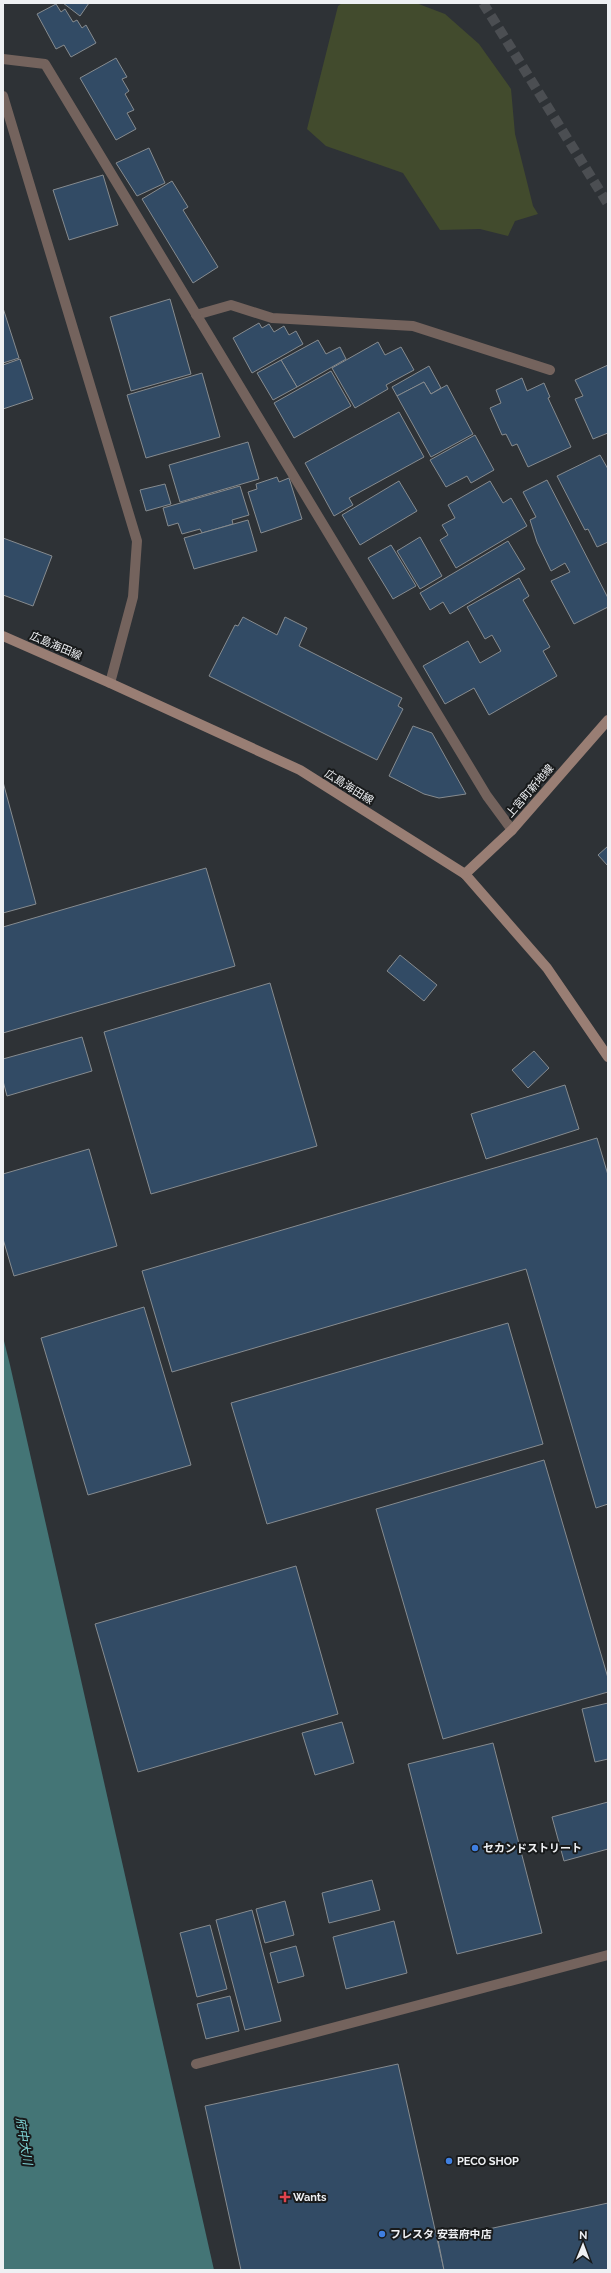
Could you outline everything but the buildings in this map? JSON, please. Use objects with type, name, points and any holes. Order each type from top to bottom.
[{"type":"main road","name":"広島海田線","points":[[3,636],[300,770],[465,874],[547,968],[608,1057]]},
{"type":"main road","name":"上宮町新地線","points":[[465,874],[512,830],[608,720]]},
{"type":"street","points":[[3,59],[45,64],[486,796],[512,830]]},
{"type":"street","points":[[3,96],[137,541],[133,597],[110,683]]},
{"type":"street","points":[[196,315],[231,305],[272,318],[413,326],[550,370]]},
{"type":"street","points":[[196,2064],[608,1955]]},
{"type":"green space","points":[[342,3],[416,3],[445,14],[479,44],[511,89],[515,134],[533,206],[538,214],[515,221],[508,236],[480,229],[440,230],[403,173],[326,146],[307,129],[338,6]]},
{"type":"water","name":"府中大川","points":[[3,1337],[10,1365],[214,2270],[3,2270]]},
{"type":"tunnel","points":[[483,3],[608,204]]},
{"type":"place","name":"セカンドストリート","points":[[475,1848]]},
{"type":"place","name":"PECO SHOP","points":[[449,2161]]},
{"type":"place","name":"Wants","points":[[285,2197]]},
{"type":"place","name":"フレスタ 安芸府中店","points":[[382,2234]]}]
